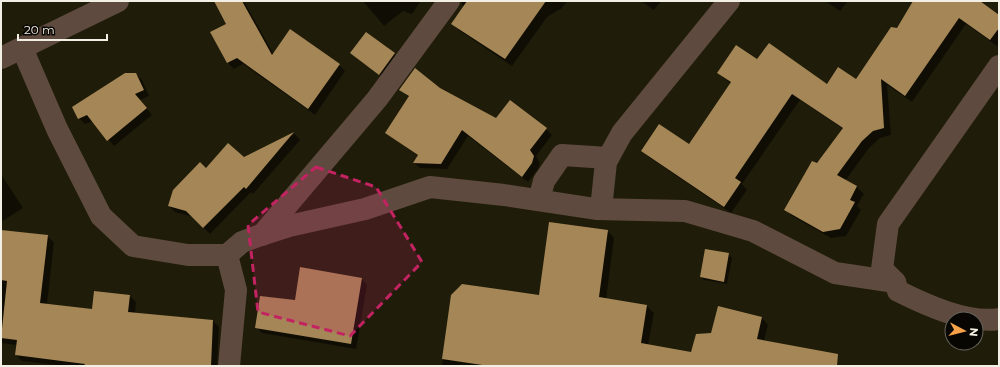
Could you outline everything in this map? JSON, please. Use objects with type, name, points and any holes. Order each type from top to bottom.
[{"type":"street","points":[[1,58],[118,1]]},
{"type":"street","points":[[261,235],[377,100],[449,1]]},
{"type":"street","points":[[601,209],[606,162],[622,133],[729,1]]},
{"type":"street","points":[[22,48],[58,129],[101,216],[133,246],[188,255],[227,256],[242,242],[261,235],[289,226],[365,209],[430,187],[601,209],[685,211],[754,231],[835,273],[895,282]]},
{"type":"street","points":[[999,66],[888,224],[882,269],[895,282],[898,291],[937,310],[988,321],[999,319]]},
{"type":"street","points":[[539,200],[544,181],[562,155],[608,158]]},
{"type":"street","points":[[227,256],[236,290],[229,366]]},
{"type":"highlighted area","points":[[316,167],[376,187],[422,262],[350,336],[258,312],[248,225]]},
{"type":"building","points":[[214,1],[242,1],[272,55],[290,29],[340,64],[308,109],[237,58],[227,63],[210,32],[226,24]]},
{"type":"building","points":[[467,1],[546,1],[505,59],[451,24]]},
{"type":"building","points":[[913,1],[980,1],[999,15],[999,28],[990,40],[959,18],[905,96],[881,79],[884,128],[873,131],[862,141],[837,175],[857,186],[850,200],[855,202],[840,229],[823,232],[784,210],[812,161],[817,163],[843,128],[792,94],[735,178],[741,182],[724,207],[641,151],[659,124],[689,144],[731,82],[717,73],[736,45],[757,59],[769,43],[827,84],[838,67],[856,79],[891,27],[897,28]]},
{"type":"building","points":[[366,32],[395,53],[379,75],[350,53]]},
{"type":"building","points":[[415,68],[440,88],[496,118],[510,100],[547,128],[530,150],[534,156],[532,163],[522,177],[462,130],[441,164],[413,163],[418,155],[385,133],[409,96],[399,90]]},
{"type":"building","points":[[125,73],[136,73],[144,90],[135,94],[147,108],[107,141],[87,115],[78,119],[72,107]]},
{"type":"building","points":[[294,132],[246,189],[244,187],[203,228],[186,211],[168,206],[173,190],[200,162],[206,168],[228,143],[244,157]]},
{"type":"building","points":[[549,222],[608,230],[599,297],[647,305],[641,343],[691,352],[696,334],[711,333],[718,306],[762,317],[757,339],[838,354],[837,366],[489,366],[442,359],[451,295],[462,284],[539,295]]},
{"type":"building","points":[[1,230],[48,235],[40,303],[92,309],[94,291],[130,295],[128,312],[213,320],[211,366],[84,366],[85,364],[15,355],[17,340],[1,338],[7,281],[1,280]]},
{"type":"building","points":[[705,249],[729,253],[724,282],[700,277]]},
{"type":"building","points":[[300,267],[362,278],[351,344],[255,328],[260,296],[295,300]]}]
